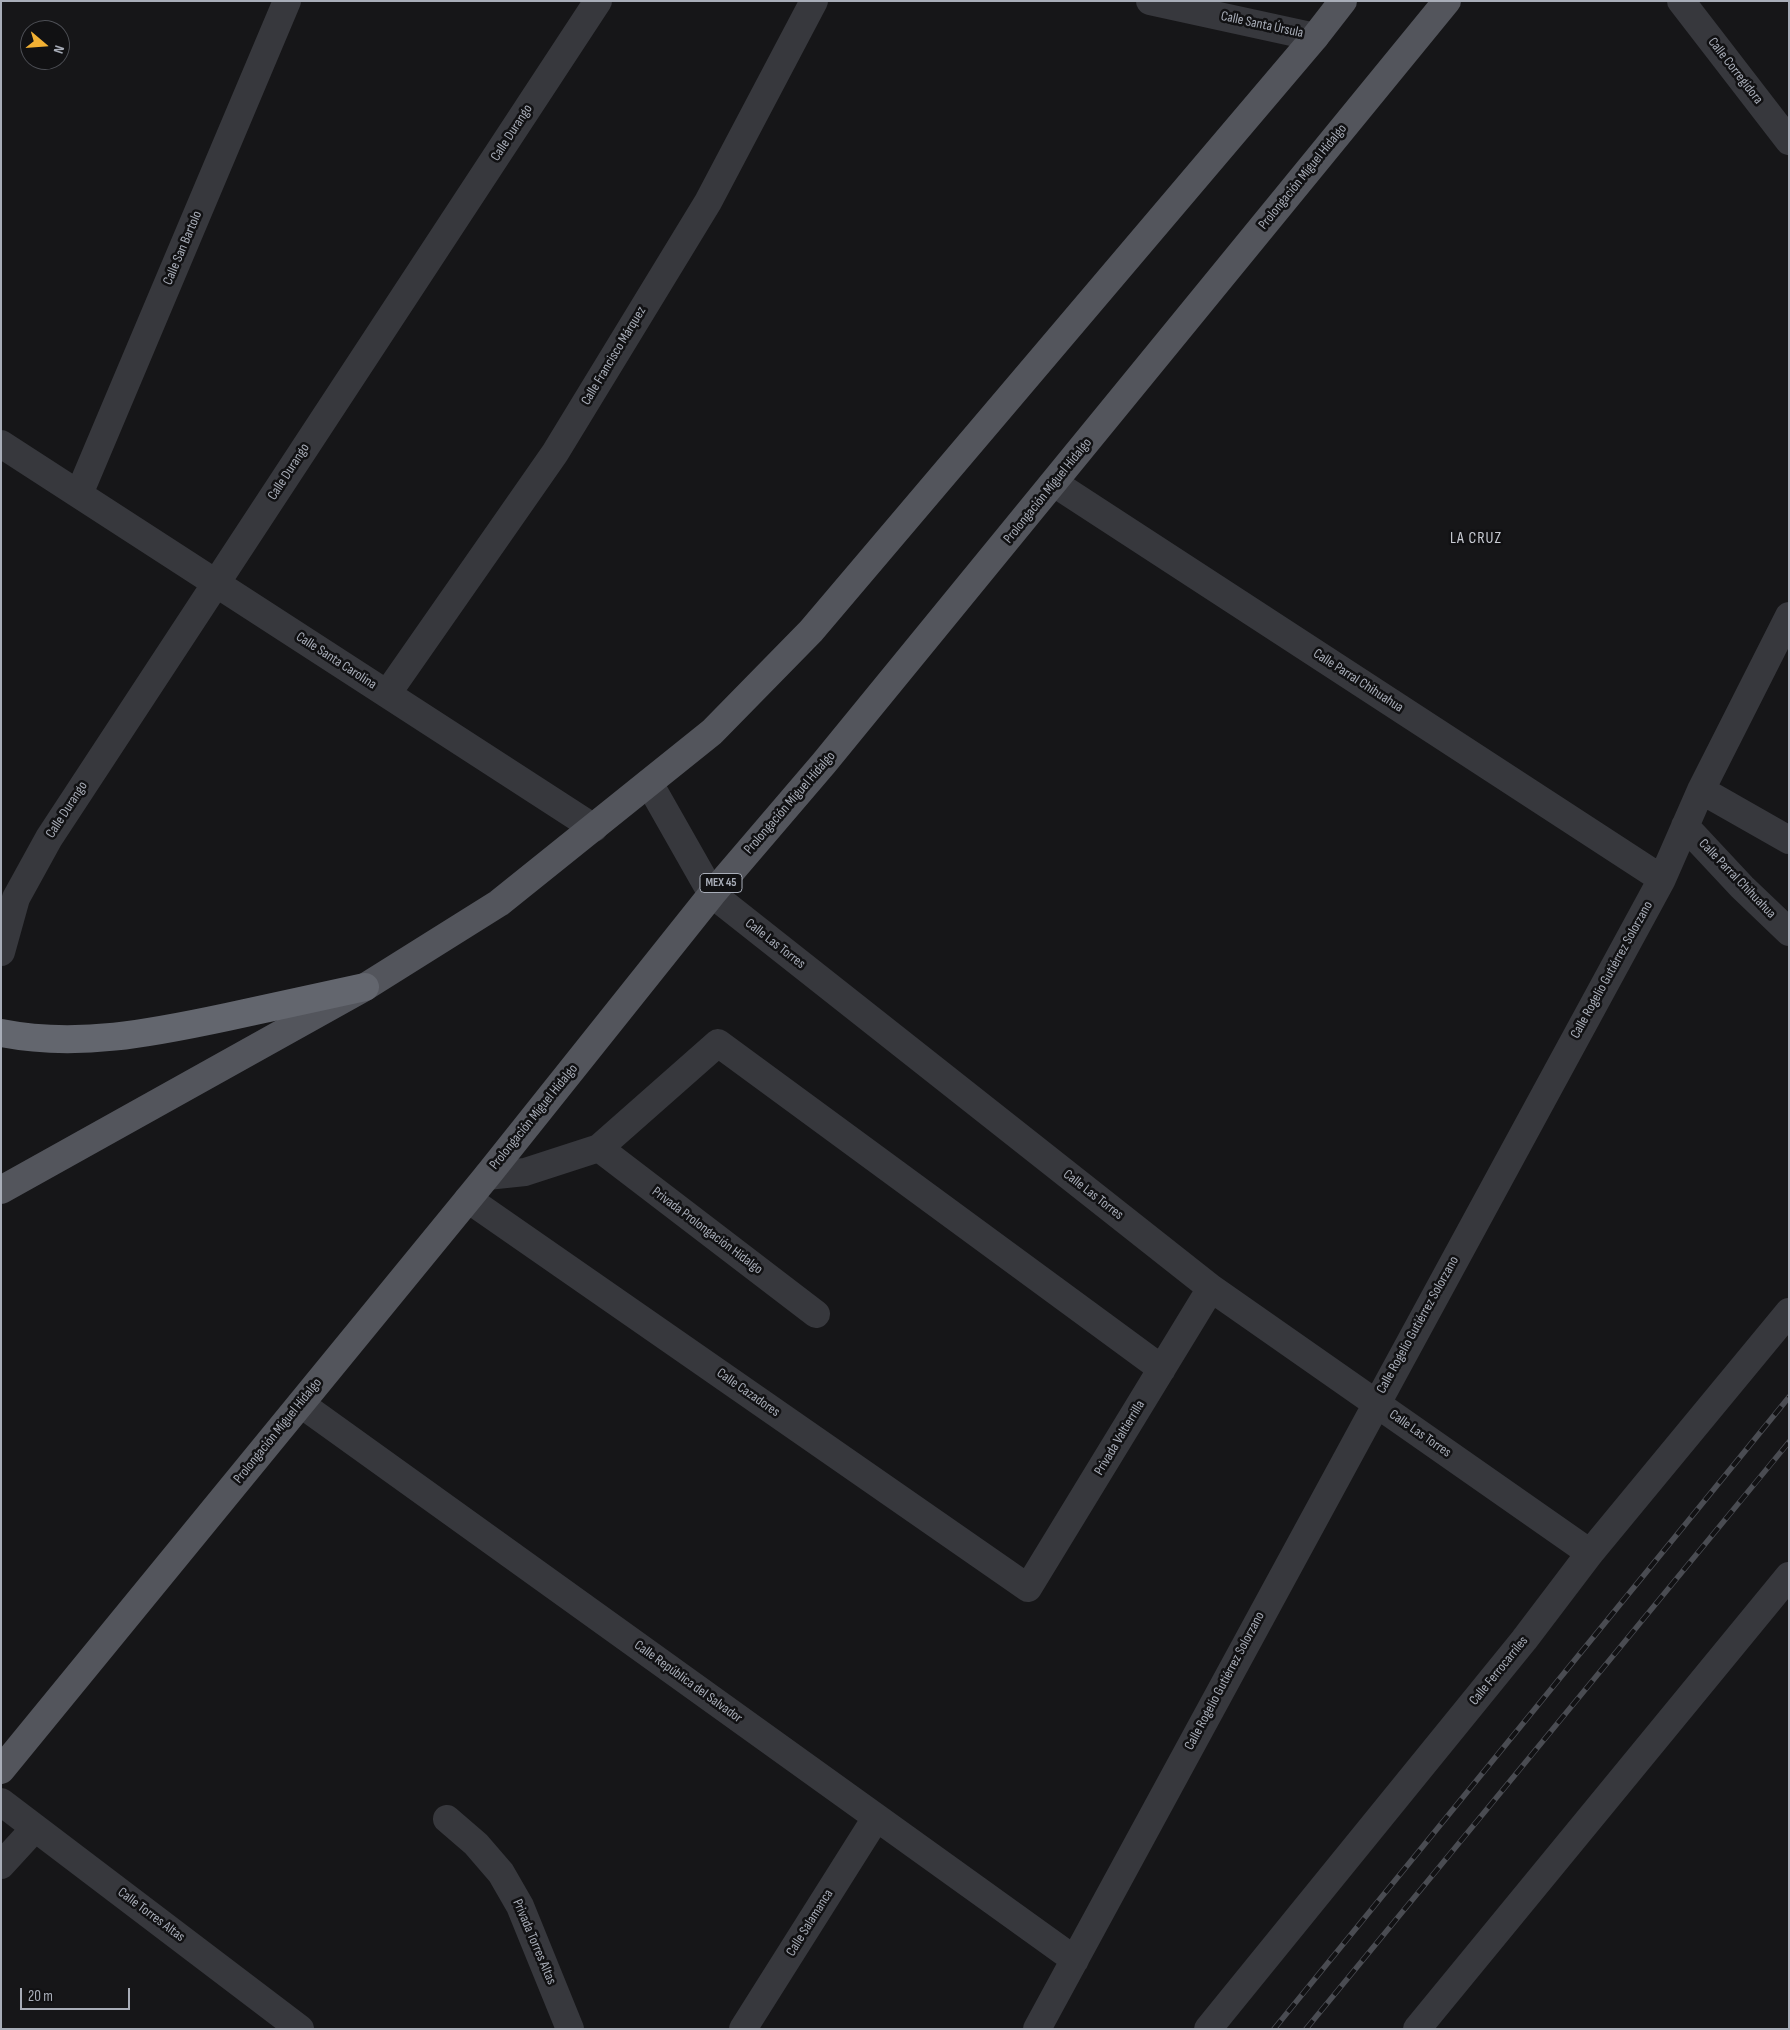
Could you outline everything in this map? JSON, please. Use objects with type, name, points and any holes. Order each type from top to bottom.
[{"type":"highway","points":[[1,1033],[30,1039],[99,1040],[191,1024],[364,987]]},
{"type":"main road","points":[[1,1190],[364,987],[499,902],[712,732],[811,631],[1315,36],[1342,1]]},
{"type":"main road","name":"Prolongación Miguel Hidalgo","points":[[1,1770],[487,1176],[712,894],[824,763],[1054,484],[1447,1]]},
{"type":"street","name":"Calle San Bartolo","points":[[79,494],[287,1]]},
{"type":"street","name":"Calle Durango","points":[[1,952],[16,898],[49,838],[598,1]]},
{"type":"street","name":"Calle Francisco Márquez","points":[[387,694],[555,453],[708,202],[814,1]]},
{"type":"street","name":"Calle Santa Úrsula","points":[[1150,1],[1315,36]]},
{"type":"street","name":"Calle Corregidora","points":[[1681,1],[1789,141]]},
{"type":"street","name":"Calle Santa Carolina","points":[[1,444],[594,828]]},
{"type":"street","name":"Calle Parral Chihuahua","points":[[1054,484],[1662,880]]},
{"type":"street","name":"Calle Rogelio Gutiérrez Solorzano","points":[[1037,2029],[1662,880],[1700,790],[1789,616]]},
{"type":"street","name":"Calle Las Torres","points":[[649,784],[712,894],[1211,1288],[1590,1553]]},
{"type":"street","points":[[1700,790],[1789,840]]},
{"type":"street","name":"Calle Parral Chihuahua","points":[[1685,826],[1742,888],[1789,932]]},
{"type":"street","points":[[487,1176],[525,1172],[599,1148],[718,1043],[1162,1369]]},
{"type":"street","name":"Privada Prolongación Hidalgo","points":[[599,1148],[816,1314]]},
{"type":"street","name":"Calle Cazadores","points":[[468,1199],[1028,1588]]},
{"type":"street","name":"Privada Valtierrilla","points":[[1028,1588],[1211,1288]]},
{"type":"street","name":"Calle Ferrocarriles","points":[[1208,2029],[1524,1640],[1590,1553],[1789,1312]]},
{"type":"street","name":"Calle República del Salvador","points":[[301,1404],[1074,1960]]},
{"type":"street","points":[[1417,2029],[1789,1576]]},
{"type":"street","name":"Calle Torres Altas","points":[[1,1802],[300,2029]]},
{"type":"street","name":"Calle Salamanca","points":[[743,2029],[876,1818]]},
{"type":"street","name":"Privada Torres Altas","points":[[447,1819],[476,1844],[501,1873],[520,1906],[570,2029]]},
{"type":"street","points":[[1,1866],[35,1828]]},
{"type":"railway","points":[[1274,2029],[1789,1397]]},
{"type":"railway","points":[[1306,2029],[1789,1442]]},
{"type":"district","name":"LA CRUZ","points":[[1476,539]]}]
